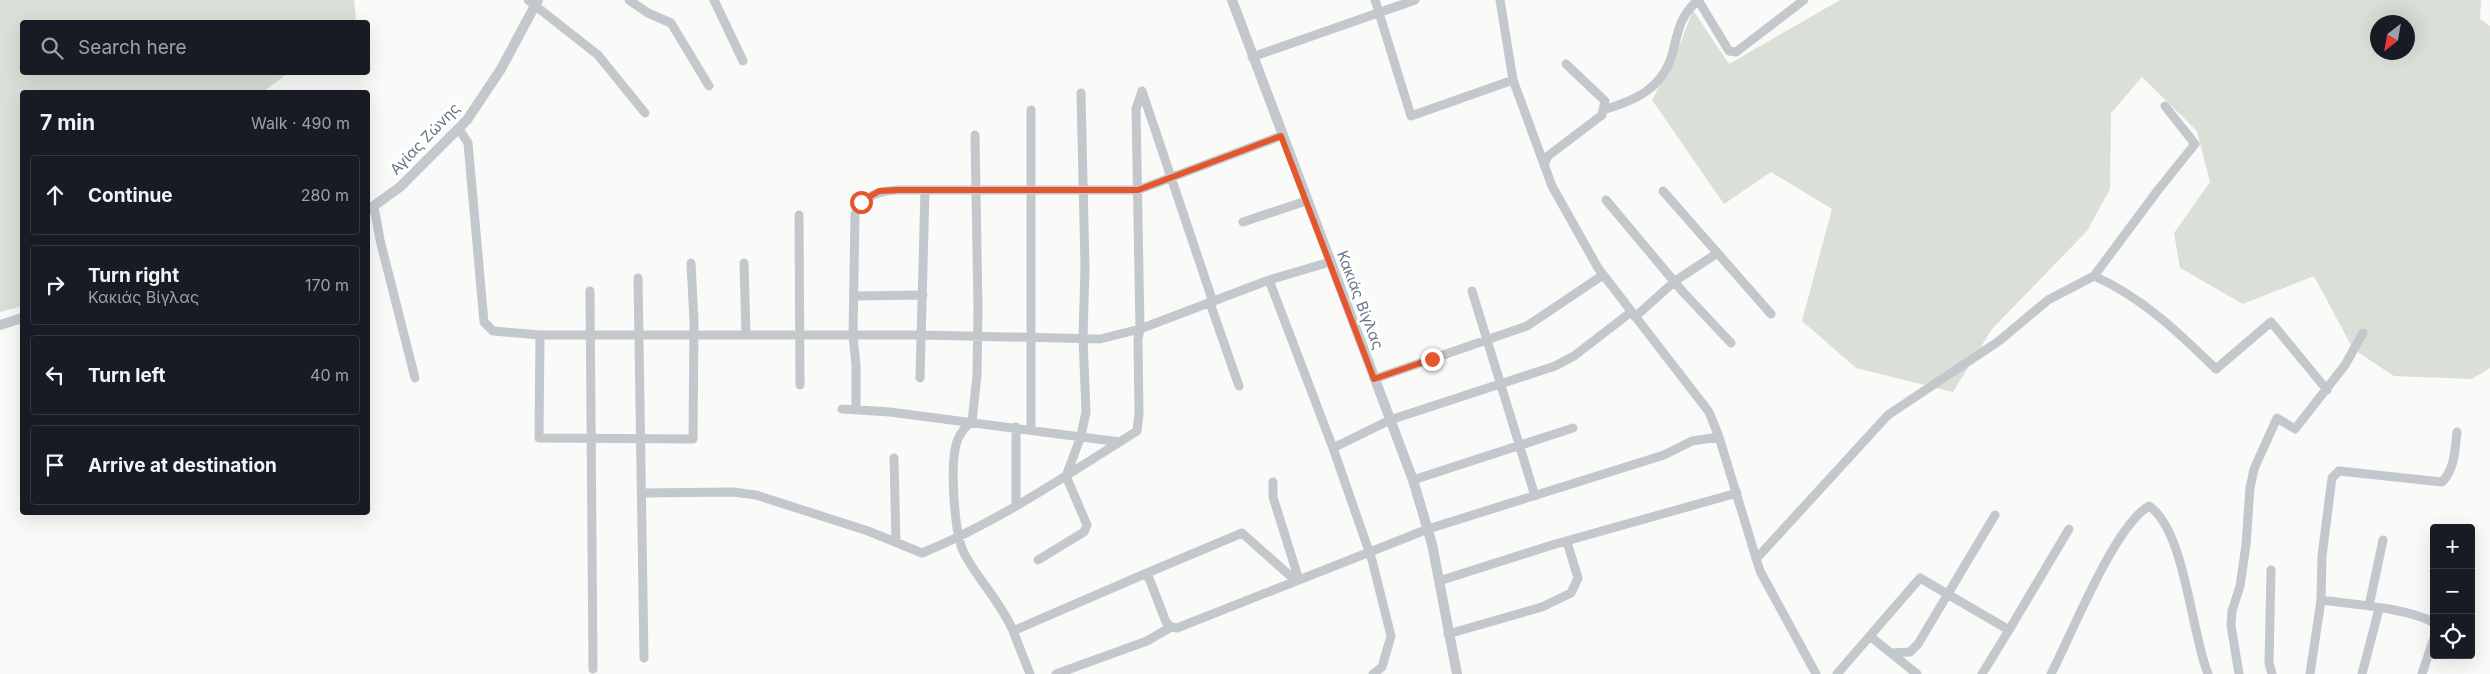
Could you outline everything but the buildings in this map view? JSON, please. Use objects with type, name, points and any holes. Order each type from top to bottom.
[{"type":"street","points":[[629,0],[648,13],[671,23],[708,86]]},
{"type":"street","points":[[714,0],[744,62]]},
{"type":"street","name":"Κακιάς Βίγλας","points":[[1232,0],[1281,136],[1413,480],[1428,529],[1457,674]]},
{"type":"street","points":[[1375,0],[1411,116],[1513,80]]},
{"type":"street","points":[[1252,57],[1415,0]]},
{"type":"street","points":[[1500,0],[1513,80],[1552,186],[1603,275],[1708,412],[1719,437],[1760,571],[1816,674]]},
{"type":"street","points":[[1603,110],[1629,103],[1651,90],[1671,58],[1685,11],[1698,0],[1729,51],[1736,52],[1804,0]]},
{"type":"street","points":[[533,2],[598,55],[644,113]]},
{"type":"street","name":"Αγίας Ζώνης","points":[[371,208],[400,187],[460,129],[482,99],[533,2]]},
{"type":"street","points":[[1544,165],[1548,156],[1602,115],[1605,101],[1566,64]]},
{"type":"street","points":[[642,493],[733,492],[756,495],[896,542],[922,554],[959,538],[1016,506],[1136,431],[1139,414],[1138,339],[1140,329],[1136,109],[1142,91],[1239,386]]},
{"type":"street","points":[[1038,560],[1084,532],[1086,525],[1066,476],[1081,436],[1086,412],[1083,338],[1084,190],[1081,92]]},
{"type":"street","points":[[1756,559],[1888,415],[1999,341],[2048,300],[2094,276],[2195,144],[2165,106]]},
{"type":"street","points":[[1031,110],[1031,429]]},
{"type":"street","points":[[460,129],[468,143],[484,322],[493,331],[540,335],[922,335],[1100,339],[1140,329],[1269,280],[1330,262]]},
{"type":"street","points":[[975,135],[978,375],[972,422],[966,426],[958,438],[956,447],[955,501],[959,538],[965,555],[1007,617],[1030,674]]},
{"type":"street","points":[[856,410],[856,365],[853,336],[855,214],[861,202],[879,191],[1138,190],[1281,136]]},
{"type":"street","points":[[920,378],[925,190]]},
{"type":"street","points":[[1664,191],[1716,254],[1771,314]]},
{"type":"street","points":[[1243,222],[1306,200]]},
{"type":"street","points":[[1606,200],[1675,282],[1731,343]]},
{"type":"street","points":[[371,208],[415,378]]},
{"type":"street","points":[[800,215],[800,385]]},
{"type":"street","points":[[1333,448],[1390,420],[1555,366],[1574,356],[1716,254]]},
{"type":"street","points":[[540,335],[539,438],[693,439],[694,335],[691,263]]},
{"type":"street","points":[[744,263],[746,335]]},
{"type":"street","points":[[1374,379],[1527,326],[1603,275]]},
{"type":"street","points":[[2094,276],[2135,298],[2162,318],[2216,368],[2271,322],[2327,390]]},
{"type":"street","points":[[638,278],[644,658]]},
{"type":"street","points":[[1269,280],[1333,448],[1370,553],[1391,636],[1382,667],[1373,674]]},
{"type":"street","points":[[590,290],[593,669]]},
{"type":"street","points":[[1472,291],[1502,383],[1535,496]]},
{"type":"street","points":[[855,296],[923,295]]},
{"type":"street","points":[[0,325],[20,319]]},
{"type":"street","points":[[2239,674],[2231,625],[2232,611],[2240,586],[2254,469],[2277,418],[2295,429],[2327,390],[2355,350],[2363,333]]},
{"type":"street","points":[[842,409],[1016,427],[1120,442]]},
{"type":"street","points":[[1016,427],[1016,506]]},
{"type":"street","points":[[1413,480],[1573,428]]},
{"type":"street","points":[[2310,674],[2321,600],[2322,556],[2332,478],[2335,473],[2339,471],[2442,482],[2448,476],[2453,460],[2457,432]]},
{"type":"street","points":[[1147,573],[1166,622],[1171,627],[1177,628],[1428,529],[1664,455],[1692,441],[1719,437]]},
{"type":"street","points":[[894,458],[896,542]]},
{"type":"street","points":[[1274,482],[1273,497],[1298,581]]},
{"type":"street","points":[[1439,581],[1567,542],[1737,494]]},
{"type":"street","points":[[2051,674],[2118,539],[2141,510],[2149,506],[2156,510],[2182,565],[2194,624],[2208,674]]},
{"type":"street","points":[[1891,654],[1910,652],[1918,644],[1995,515]]},
{"type":"street","points":[[1982,674],[2069,528]]},
{"type":"street","points":[[1013,631],[1242,533],[1298,581]]},
{"type":"street","points":[[2369,606],[2384,540]]},
{"type":"street","points":[[1448,634],[1542,606],[1570,593],[1578,578],[1567,542]]},
{"type":"street","points":[[2271,570],[2270,663],[2272,674]]},
{"type":"street","points":[[1837,674],[1871,637],[1920,578],[2009,630]]},
{"type":"street","points":[[2321,600],[2369,606],[2426,618],[2430,620]]},
{"type":"street","points":[[2362,674],[2379,608]]},
{"type":"street","points":[[1056,674],[1147,641],[1171,627]]},
{"type":"street","points":[[1871,637],[1917,674]]},
{"type":"street","points":[[2422,674],[2430,650]]},
{"type":"shaded area","points":[[0,0],[354,0],[356,18],[353,20],[20,20],[20,75],[285,75],[266,90],[20,90],[20,307],[0,312]]},
{"type":"shaded area","points":[[1840,0],[2481,0],[2480,19],[2490,26],[2490,368],[2472,379],[2394,376],[2353,349],[2314,276],[2243,304],[2180,268],[2174,233],[2210,182],[2197,131],[2142,77],[2111,113],[2110,189],[2087,231],[1992,329],[1953,392],[1856,368],[1802,321],[1832,209],[1771,172],[1724,204],[1652,100],[1675,57],[1693,10],[1729,64]]},
{"type":"route","points":[[861,202],[879,191],[898,190],[1138,190],[1281,136],[1374,379],[1432,359]]}]
